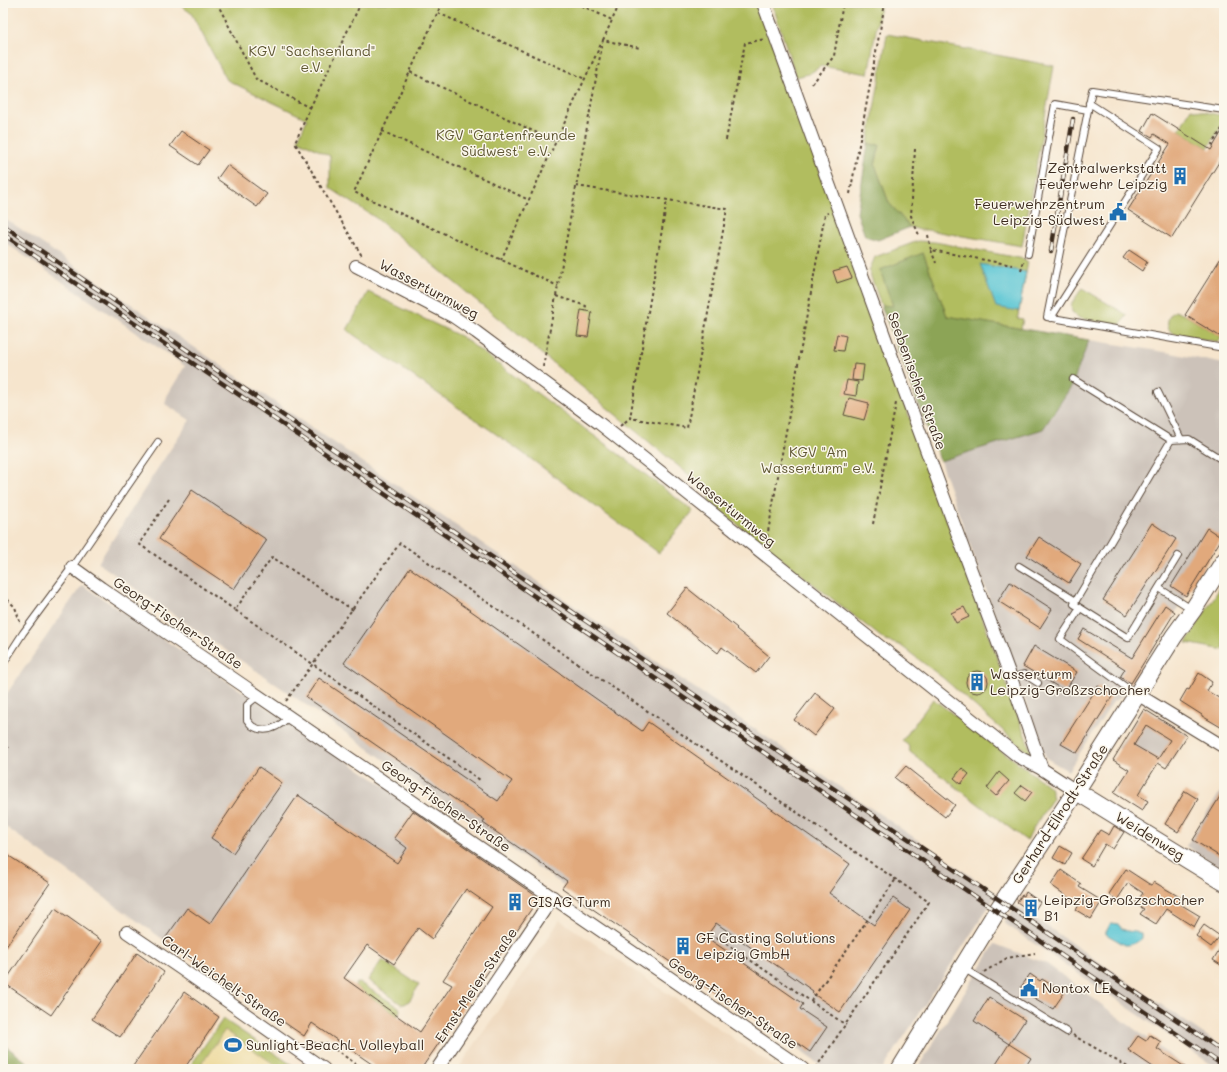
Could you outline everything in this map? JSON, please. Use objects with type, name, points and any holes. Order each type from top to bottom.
[{"type":"main road","name":"Gerhard-Ellrodt-Straße","points":[[900,1069],[970,972],[997,911],[1224,561]]},
{"type":"main road","name":"Weidenweg","points":[[1076,791],[1224,882]]},
{"type":"street","name":"Seebenischer Straße","points":[[763,3],[1011,678],[1042,769]]},
{"type":"street","name":"Wasserturmweg","points":[[359,261],[454,317],[541,380],[599,423],[1019,757],[1042,769],[1076,791]]},
{"type":"street","name":"Georg-Fischer-Straße","points":[[72,567],[803,1069]]},
{"type":"street","points":[[1138,694],[1224,747]]},
{"type":"street","name":"Ernst-Meier-Straße","points":[[437,1069],[553,897]]},
{"type":"street","name":"Carl-Weichelt-Straße","points":[[127,932],[324,1069]]},
{"type":"lane","points":[[1224,110],[1092,90],[1047,317],[1224,348]]},
{"type":"lane","points":[[1028,254],[1055,104],[1088,106],[1159,148],[1051,318]]},
{"type":"lane","points":[[1073,379],[1171,440],[1189,439],[1224,461]]},
{"type":"lane","points":[[1158,392],[1181,439]]},
{"type":"lane","points":[[1171,440],[1074,604],[1128,638],[1178,556]]},
{"type":"lane","points":[[3,664],[158,442]]},
{"type":"lane","points":[[1019,566],[1076,601]]},
{"type":"lane","points":[[1159,588],[1193,610]]},
{"type":"lane","points":[[1080,608],[1060,639],[1127,688],[1138,694]]},
{"type":"lane","points":[[1011,678],[1024,674],[1038,683]]},
{"type":"lane","points":[[258,696],[247,705],[247,720],[253,727],[266,730],[281,725],[284,714]]},
{"type":"lane","points":[[970,972],[1067,1032]]},
{"type":"path","points":[[217,3],[256,79],[310,108]]},
{"type":"path","points":[[359,261],[295,143],[360,3]]},
{"type":"path","points":[[442,3],[354,192],[558,286]]},
{"type":"path","points":[[576,3],[612,20]]},
{"type":"path","points":[[501,260],[620,3]]},
{"type":"path","points":[[812,84],[834,56],[843,3]]},
{"type":"path","points":[[850,194],[885,3]]},
{"type":"path","points":[[438,13],[585,80]]},
{"type":"path","points":[[726,140],[745,43],[776,37]]},
{"type":"path","points":[[603,40],[640,48]]},
{"type":"path","points":[[541,380],[603,40]]},
{"type":"path","points":[[410,72],[556,142]]},
{"type":"path","points":[[1214,145],[1212,144],[1224,126]]},
{"type":"path","points":[[382,131],[529,200]]},
{"type":"path","points":[[915,149],[911,216],[920,234]]},
{"type":"path","points":[[576,186],[727,209],[687,428],[630,418],[667,200]]},
{"type":"path","points":[[764,555],[825,214],[839,210]]},
{"type":"path","points":[[928,235],[936,263]]},
{"type":"path","points":[[932,250],[1012,265]]},
{"type":"path","points":[[1021,271],[1024,260]]},
{"type":"path","points":[[556,296],[586,306],[585,311]]},
{"type":"path","points":[[873,524],[896,402]]},
{"type":"path","points":[[169,499],[139,544],[480,780]]},
{"type":"path","points":[[284,714],[313,664],[400,543],[929,902],[815,1069]]},
{"type":"path","points":[[234,610],[272,557],[352,610]]},
{"type":"path","points":[[3,595],[15,607],[24,633]]},
{"type":"path","points":[[3,758],[9,747]]},
{"type":"path","points":[[811,1002],[896,879]]},
{"type":"path","points":[[716,937],[846,1025]]},
{"type":"path","points":[[970,972],[1007,958],[1035,953]]},
{"type":"path","points":[[1067,1032],[1131,1069]]},
{"type":"path","points":[[356,1064],[357,1069]]},
{"type":"shaded area","points":[[3,217],[997,894],[883,1069],[826,1069],[296,698],[98,563],[190,420],[165,404],[167,396],[185,366],[3,241]]},
{"type":"shaded area","points":[[1089,340],[1171,353],[1224,364],[1224,535],[1131,683],[1121,697],[1113,702],[1068,771],[1046,758],[940,461],[1043,429],[1072,385]]},
{"type":"shaded area","points":[[82,585],[430,816],[286,1024],[164,940],[3,825],[3,699]]},
{"type":"shaded area","points":[[1144,708],[1188,735],[1166,769],[1145,756],[1140,762],[1118,748]]},
{"type":"shaded area","points":[[1224,786],[1224,870],[1186,846]]},
{"type":"shaded area","points":[[1016,905],[1224,1048],[1224,1069],[1218,1069],[1004,923]]},
{"type":"shaded area","points":[[560,920],[778,1069],[458,1069]]},
{"type":"shaded area","points":[[995,944],[1047,964],[1188,1069],[917,1069]]},
{"type":"green space","points":[[177,3],[757,3],[787,81],[1033,757],[943,678],[900,645],[886,641],[709,502],[710,492],[376,218],[330,188],[330,156],[298,140],[307,119],[227,80],[191,13]]},
{"type":"green space","points":[[772,3],[881,3],[868,74],[821,66],[809,74],[796,77]]},
{"type":"green space","points":[[887,34],[1054,66],[1022,246],[920,230],[910,227],[889,203],[875,165],[880,145],[868,144]]},
{"type":"green space","points":[[1191,109],[1224,116],[1224,122],[1208,148],[1179,130]]},
{"type":"green space","points":[[868,144],[880,145],[875,165],[889,203],[910,227],[878,240],[865,236],[857,213]]},
{"type":"green space","points":[[918,241],[935,242],[1024,259],[1028,262],[1017,318],[1023,319],[1021,329],[947,316],[923,253],[894,307],[881,305],[869,271],[875,257]]},
{"type":"green space","points":[[923,253],[947,316],[1089,340],[1072,385],[1043,429],[940,461],[881,305],[893,306],[880,270]]},
{"type":"green space","points":[[1082,288],[1127,315],[1121,324],[1116,326],[1079,318],[1072,312],[1071,305]]},
{"type":"green space","points":[[368,292],[462,337],[693,511],[659,553],[516,448],[347,330]]},
{"type":"green space","points":[[1175,311],[1185,315],[1221,337],[1219,342],[1174,334],[1169,330],[1168,322],[1169,317]]},
{"type":"green space","points":[[1224,581],[1224,650],[1186,643]]},
{"type":"green space","points":[[933,699],[1050,787],[1053,798],[1034,827],[1027,841],[910,752],[908,745],[902,741]]},
{"type":"green space","points":[[382,960],[419,985],[410,1000],[405,1004],[401,1004],[368,980]]},
{"type":"green space","points":[[357,983],[360,983],[399,1007],[400,1010],[398,1016],[355,986]]},
{"type":"green space","name":"Sunlight-BeachL Volleyball","points":[[223,1019],[298,1069],[188,1069]]},
{"type":"green space","points":[[3,1044],[36,1069],[3,1069]]},
{"type":"sand","points":[[225,1030],[281,1069],[198,1069]]},
{"type":"water","points":[[980,264],[1026,272],[1019,311],[996,307]]},
{"type":"water","points":[[1111,923],[1118,924],[1122,929],[1128,931],[1141,933],[1141,938],[1130,945],[1125,945],[1106,934]]},
{"type":"building","name":"Zentralwerkstatt Feuerwehr Leipzig","points":[[1152,113],[1211,150],[1224,128],[1224,154],[1172,238],[1128,210],[1170,144],[1154,134],[1152,137],[1142,131]]},
{"type":"building","points":[[181,131],[209,150],[198,165],[170,146]]},
{"type":"building","points":[[227,165],[267,194],[257,207],[217,179]]},
{"type":"building","points":[[1129,250],[1147,262],[1142,271],[1123,258]]},
{"type":"building","points":[[1224,253],[1224,333],[1221,337],[1185,315]]},
{"type":"building","points":[[847,267],[852,278],[837,283],[833,271]]},
{"type":"building","points":[[581,310],[592,312],[588,337],[577,336]]},
{"type":"building","points":[[837,334],[846,336],[843,351],[834,350]]},
{"type":"building","points":[[854,364],[864,365],[862,381],[852,380]]},
{"type":"building","points":[[847,380],[858,382],[856,396],[844,394]]},
{"type":"building","points":[[849,398],[869,403],[864,420],[844,415]]},
{"type":"building","points":[[192,490],[267,540],[234,589],[159,539]]},
{"type":"building","points":[[1152,523],[1176,539],[1127,615],[1103,600]]},
{"type":"building","points":[[1207,528],[1222,538],[1186,596],[1171,586]]},
{"type":"building","points":[[1039,537],[1081,564],[1069,583],[1027,556]]},
{"type":"building","points":[[410,568],[642,731],[648,722],[850,864],[829,893],[874,925],[893,898],[910,910],[840,1012],[812,993],[813,991],[716,923],[706,937],[803,1004],[800,1009],[827,1027],[810,1052],[783,1033],[780,1037],[562,888],[567,881],[483,823],[485,820],[306,697],[319,678],[498,801],[512,781],[344,663]]},
{"type":"building","points":[[1010,582],[1052,609],[1040,628],[998,601]]},
{"type":"building","points":[[687,588],[769,656],[756,673],[722,647],[718,653],[667,613]]},
{"type":"building","points":[[1165,605],[1175,612],[1131,683],[1120,677],[1125,669],[1078,639],[1084,629],[1132,658]]},
{"type":"building","points":[[964,607],[969,617],[956,623],[951,613]]},
{"type":"building","points":[[1034,646],[1077,672],[1065,691],[1023,666]]},
{"type":"building","name":"Wasserturm Leipzig-Großzschocher","points":[[977,671],[985,674],[988,682],[985,690],[977,693],[969,690],[966,682],[969,674]]},
{"type":"building","points":[[1199,673],[1212,682],[1207,691],[1224,701],[1224,729],[1180,701],[1187,689],[1189,690]]},
{"type":"building","points":[[1098,686],[1113,695],[1077,753],[1061,744]]},
{"type":"building","points":[[815,693],[835,709],[814,736],[794,720]]},
{"type":"building","points":[[1144,709],[1187,736],[1166,768],[1158,763],[1138,795],[1148,801],[1142,811],[1114,793],[1129,770],[1113,760]],"holes":[[[1146,725],[1170,740],[1158,759],[1134,745]]]},
{"type":"building","points":[[906,766],[955,805],[945,817],[895,778]]},
{"type":"building","points":[[259,767],[282,783],[233,853],[211,838]]},
{"type":"building","points":[[962,768],[969,774],[961,784],[954,778]]},
{"type":"building","points":[[999,772],[1009,781],[996,796],[987,788]]},
{"type":"building","points":[[1022,785],[1032,792],[1025,801],[1015,793]]},
{"type":"building","points":[[1224,790],[1224,859],[1193,840]]},
{"type":"building","points":[[1185,791],[1198,799],[1178,832],[1165,824]]},
{"type":"building","points":[[298,795],[397,863],[407,848],[394,838],[413,811],[539,898],[421,1069],[379,1069],[312,1023],[304,1036],[164,940],[187,908],[210,924]],"holes":[[[466,889],[492,907],[443,980],[452,985],[420,1032],[344,978],[367,945],[394,964],[418,928],[432,939]]]},
{"type":"building","points":[[1114,826],[1124,832],[1113,849],[1105,844],[1092,866],[1081,859],[1100,830],[1109,835]]},
{"type":"building","points":[[1060,846],[1072,853],[1065,865],[1053,858]]},
{"type":"building","points":[[3,852],[50,883],[3,951]]},
{"type":"building","points":[[1126,869],[1149,884],[1152,885],[1154,882],[1183,899],[1180,904],[1200,916],[1194,927],[1166,909],[1156,924],[1140,914],[1144,909],[1135,904],[1143,893],[1128,883],[1117,900],[1109,894]]},
{"type":"building","points":[[1061,870],[1081,884],[1079,887],[1102,901],[1091,919],[1076,910],[1079,905],[1051,885]]},
{"type":"building","name":"Leipzig-Großzschocher B1","points":[[1026,892],[1040,902],[1033,913],[1017,902]]},
{"type":"building","points":[[55,908],[102,941],[51,1015],[4,983]]},
{"type":"building","points":[[1204,925],[1220,936],[1211,947],[1196,936]]},
{"type":"building","points":[[1224,942],[1224,967],[1213,960]]},
{"type":"building","points":[[137,953],[164,972],[120,1037],[92,1019]]},
{"type":"building","points":[[1030,974],[1040,981],[1042,979],[1064,993],[1053,1009],[1031,996],[1032,994],[1021,987]]},
{"type":"building","points":[[184,992],[219,1017],[184,1069],[131,1069]]},
{"type":"building","points":[[989,997],[1025,1020],[1009,1044],[974,1021]]},
{"type":"building","points":[[1150,1035],[1161,1042],[1157,1049],[1188,1069],[1156,1069],[1128,1050],[1138,1036],[1146,1041]]},
{"type":"building","points":[[1009,1044],[1031,1058],[1024,1069],[993,1069]]},
{"type":"railway","points":[[1051,251],[1073,119]]},
{"type":"railway","points":[[3,225],[739,725],[1224,1052]]},
{"type":"railway","points":[[3,234],[1224,1066]]},
{"type":"place","name":"Zentralwerkstatt Feuerwehr Leipzig","points":[[1180,176]]},
{"type":"place","name":"Feuerwehrzentrum Leipzig-Südwest","points":[[1118,212]]},
{"type":"place","name":"Wasserturm Leipzig-Großzschocher","points":[[977,682]]},
{"type":"place","name":"GISAG Turm","points":[[515,902]]},
{"type":"place","name":"Leipzig-Großzschocher B1","points":[[1031,908]]},
{"type":"place","name":"GF Casting Solutions Leipzig GmbH","points":[[683,946]]},
{"type":"place","name":"Nontox LE","points":[[1029,988]]},
{"type":"place","name":"Sunlight-BeachL Volleyball","points":[[233,1045]]},
{"type":"park label","name":"KGV \"Sachsenland\" e.V.","points":[[312,60]]},
{"type":"park label","name":"KGV \"Gartenfreunde Südwest\" e.V.","points":[[506,144]]},
{"type":"park label","name":"KGV \"Am Wasserturm\" e.V.","points":[[818,460]]}]
